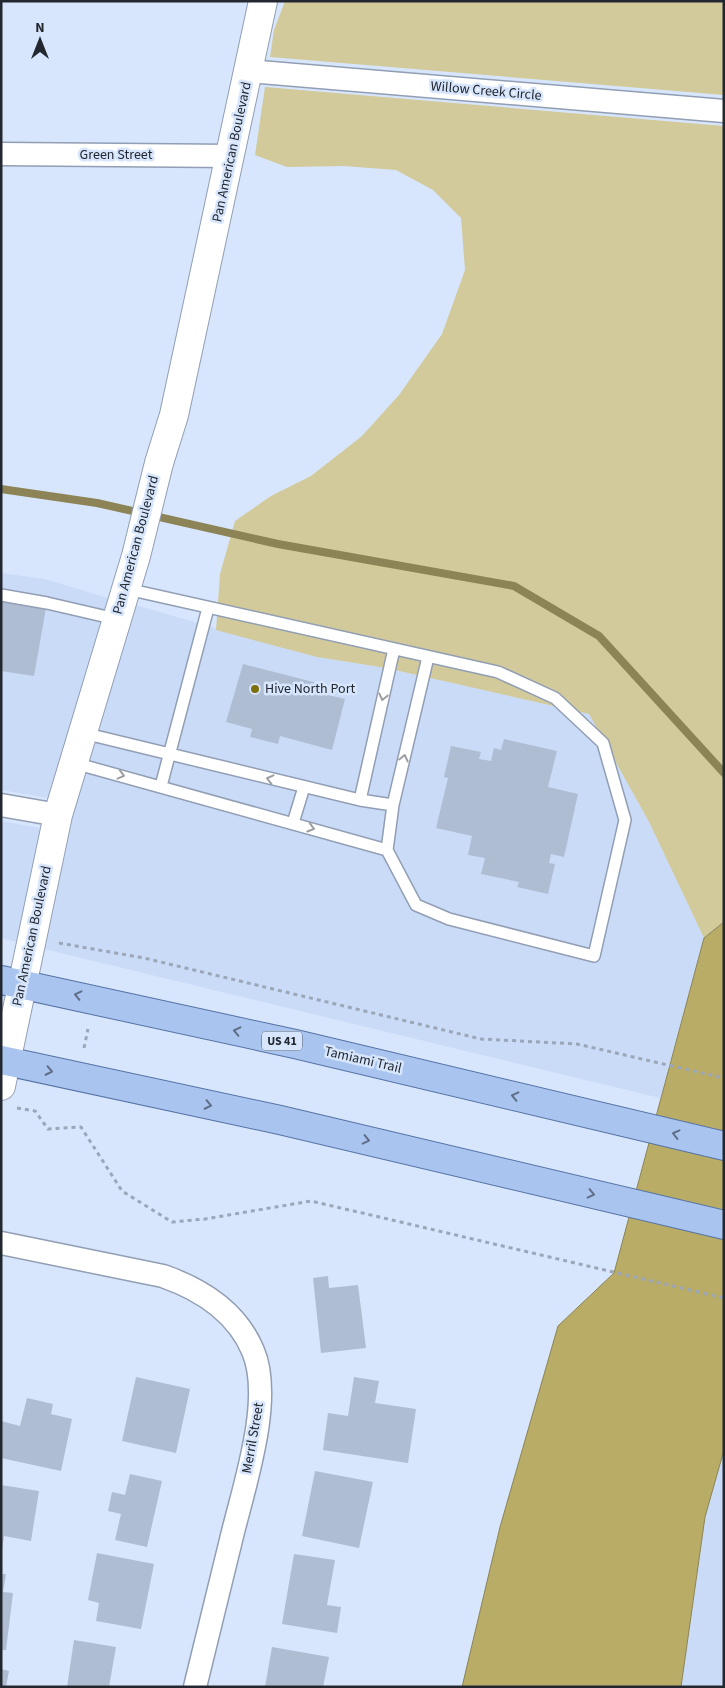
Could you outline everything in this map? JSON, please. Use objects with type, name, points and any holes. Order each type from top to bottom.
[{"type":"main road","name":"Tamiami Trail","points":[[12,981],[724,1146]]},
{"type":"main road","points":[[5,1079],[280,1120],[724,1225]]},
{"type":"street","name":"Pan American Boulevard","points":[[5,1079],[12,981],[32,938],[58,815],[136,556],[159,463],[174,415],[232,156],[263,1]]},
{"type":"street","name":"Willow Creek Circle","points":[[249,71],[724,111]]},
{"type":"street","name":"Green Street","points":[[1,154],[232,156]]},
{"type":"street","points":[[1,805],[58,815]]},
{"type":"street","name":"Merril Street","points":[[1,1242],[163,1276],[184,1284],[224,1310],[242,1331],[254,1351],[258,1371],[259,1419],[195,1687]]},
{"type":"lane","points":[[125,589],[498,672],[555,698],[604,742],[625,820],[594,956],[449,919],[416,905],[387,850],[394,805],[428,657]]},
{"type":"lane","points":[[1,595],[47,603],[116,619]]},
{"type":"lane","points":[[161,786],[208,608]]},
{"type":"lane","points":[[360,800],[394,649]]},
{"type":"lane","points":[[83,733],[360,800],[394,805]]},
{"type":"lane","points":[[74,763],[387,850]]},
{"type":"lane","points":[[293,823],[304,787]]},
{"type":"path","points":[[32,938],[144,958],[481,1039],[577,1044],[724,1078]]},
{"type":"path","points":[[84,1048],[88,1029]]},
{"type":"path","points":[[5,1079],[35,1111],[48,1130],[81,1127],[122,1192],[172,1222],[205,1219],[310,1201],[724,1298]]},
{"type":"shaded area","points":[[285,1],[724,1],[724,95],[270,57],[274,30]]},
{"type":"shaded area","points":[[265,87],[724,126],[724,922],[704,938],[649,822],[589,714],[386,668],[317,657],[216,630],[220,574],[235,521],[271,496],[311,476],[362,436],[399,395],[442,334],[465,270],[461,218],[433,190],[396,170],[344,166],[287,167],[255,155]]},
{"type":"shaded area","points":[[1,573],[45,579],[108,598],[48,798],[1,790]]},
{"type":"shaded area","points":[[135,605],[317,657],[386,668],[589,714],[649,822],[704,938],[660,1098],[44,949],[71,818]]},
{"type":"shaded area","points":[[1,821],[41,828],[17,942],[1,938]]},
{"type":"shaded area","points":[[724,922],[724,1450],[705,1517],[681,1687],[462,1687],[500,1527],[558,1326],[614,1273],[704,938]]},
{"type":"shaded area","points":[[724,1450],[724,1687],[681,1687],[705,1517]]},
{"type":"building","points":[[1,601],[46,608],[34,676],[1,671]]},
{"type":"building","points":[[243,664],[321,684],[319,693],[345,699],[332,750],[280,736],[278,744],[250,737],[252,729],[226,722]]},
{"type":"building","points":[[504,739],[557,751],[548,787],[578,794],[564,857],[551,854],[549,863],[555,864],[548,894],[517,887],[519,882],[481,874],[485,858],[468,855],[472,836],[436,828],[448,778],[444,777],[451,746],[481,752],[479,759],[491,761],[494,748],[501,750]]},
{"type":"building","points":[[328,1276],[329,1288],[358,1285],[366,1348],[321,1353],[313,1278]]},
{"type":"building","points":[[136,1377],[190,1389],[176,1453],[122,1441]]},
{"type":"building","points":[[354,1377],[379,1381],[375,1403],[416,1409],[408,1463],[323,1450],[328,1413],[348,1416]]},
{"type":"building","points":[[27,1398],[53,1404],[51,1414],[72,1419],[61,1471],[1,1458],[1,1421],[20,1426]]},
{"type":"building","points":[[315,1471],[373,1482],[359,1548],[302,1536]]},
{"type":"building","points":[[130,1474],[162,1481],[147,1547],[115,1540],[121,1514],[108,1511],[112,1492],[125,1495]]},
{"type":"building","points":[[1,1485],[39,1491],[31,1541],[4,1536],[2,1549]]},
{"type":"building","points":[[97,1553],[154,1564],[141,1629],[96,1621],[99,1603],[88,1600]]},
{"type":"building","points":[[294,1554],[335,1560],[327,1605],[341,1607],[337,1633],[282,1624]]},
{"type":"building","points":[[1,1574],[6,1574],[3,1592],[13,1593],[6,1650],[1,1650]]},
{"type":"building","points":[[74,1640],[116,1647],[109,1687],[67,1687]]},
{"type":"building","points":[[272,1647],[329,1657],[323,1687],[265,1687]]},
{"type":"building","points":[[1,1669],[9,1671],[6,1687],[1,1687]]},
{"type":"waterway","points":[[1,489],[97,503],[278,544],[514,586],[599,636],[724,773]]},
{"type":"place","name":"Hive North Port","points":[[255,689]]}]
